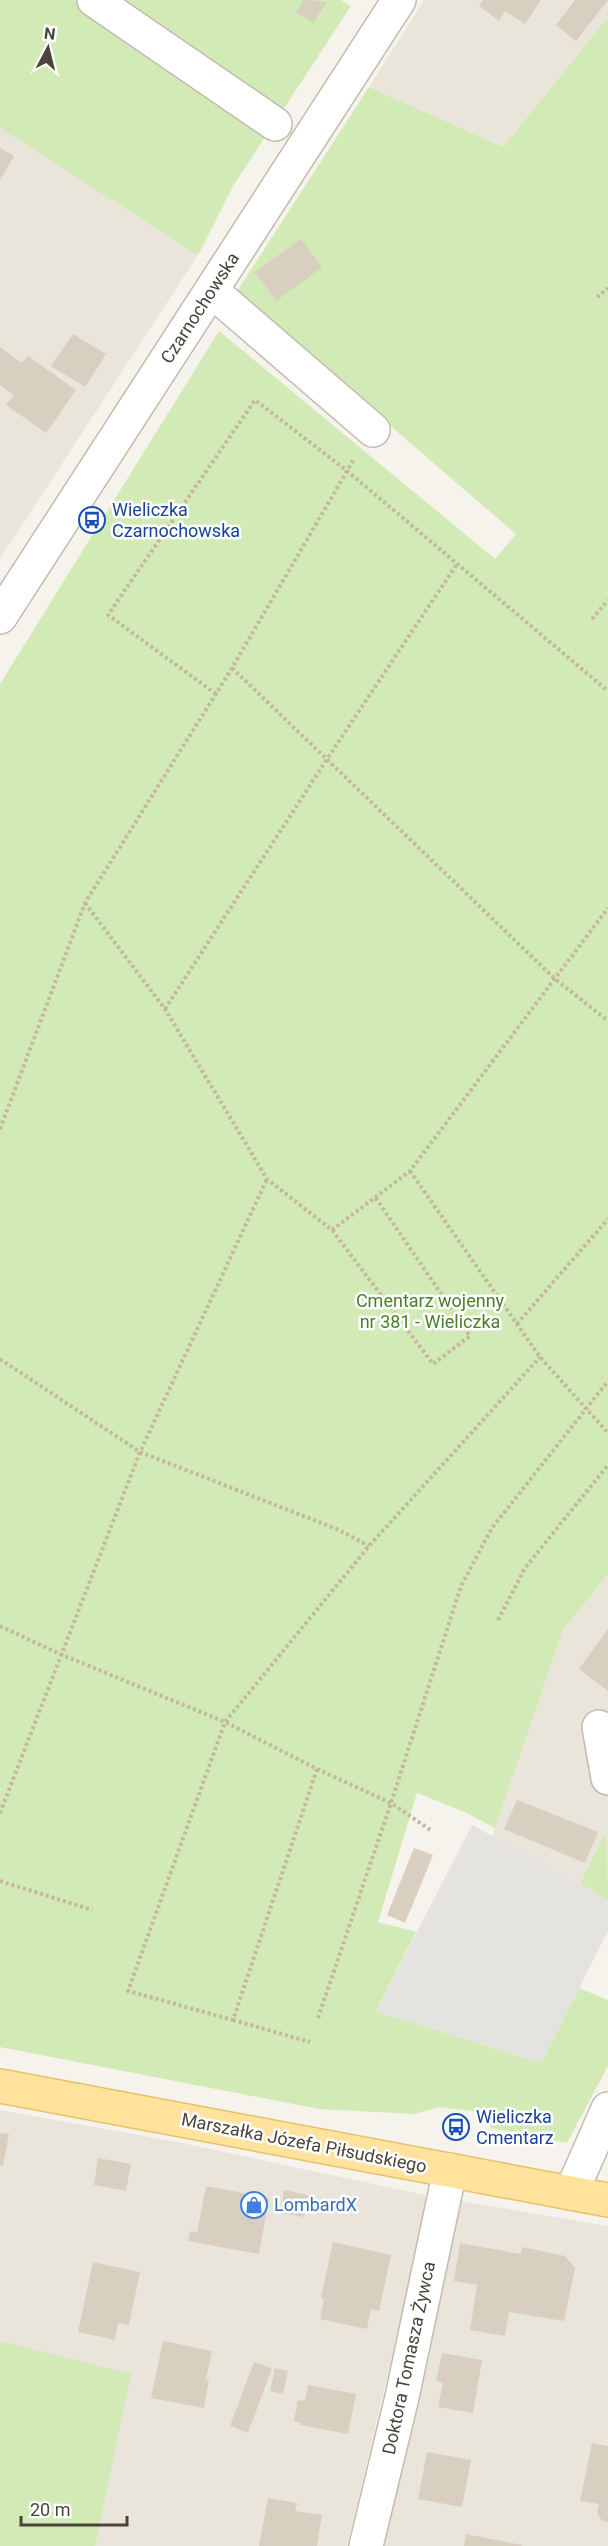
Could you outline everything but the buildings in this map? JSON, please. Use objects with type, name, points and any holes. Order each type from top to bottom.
[{"type":"main road","name":"Marszałka Józefa Piłsudskiego","points":[[0,2086],[608,2200]]},
{"type":"street","points":[[93,0],[275,124]]},
{"type":"street","name":"Czarnochowska","points":[[0,617],[399,0]]},
{"type":"street","points":[[212,291],[372,430]]},
{"type":"street","points":[[599,1727],[608,1778]]},
{"type":"street","points":[[570,2193],[608,2109]]},
{"type":"street","name":"Doktora Tomasza Żywca","points":[[366,2546],[402,2397],[450,2170]]},
{"type":"path","points":[[597,297],[608,288]]},
{"type":"path","points":[[216,693],[108,615],[255,400],[346,470],[608,691]]},
{"type":"path","points":[[0,1130],[86,903],[232,668],[346,470]]},
{"type":"path","points":[[165,1009],[457,564]]},
{"type":"path","points":[[592,620],[608,600]]},
{"type":"path","points":[[232,668],[555,979],[608,1021]]},
{"type":"path","points":[[86,903],[165,1009],[267,1179],[332,1230],[433,1364],[470,1336],[375,1197]]},
{"type":"path","points":[[332,1230],[410,1171],[608,908]]},
{"type":"path","points":[[410,1171],[540,1357],[608,1433]]},
{"type":"path","points":[[0,1813],[140,1452],[267,1179]]},
{"type":"path","points":[[517,1324],[608,1219]]},
{"type":"path","points":[[310,2042],[128,1991],[225,1722],[369,1546],[540,1357]]},
{"type":"path","points":[[0,1359],[140,1452],[339,1530],[369,1546]]},
{"type":"path","points":[[318,2018],[392,1803],[461,1586],[492,1528],[608,1381]]},
{"type":"path","points":[[498,1620],[525,1568],[608,1465]]},
{"type":"path","points":[[0,1626],[60,1654],[225,1722],[317,1769],[392,1803],[432,1831]]},
{"type":"path","points":[[233,2020],[317,1769]]},
{"type":"path","points":[[0,1881],[92,1910]]},
{"type":"shaded area","points":[[424,0],[608,0],[608,17],[503,147],[369,87]]},
{"type":"shaded area","points":[[0,32],[233,186],[198,255],[0,559]]},
{"type":"shaded area","points":[[608,1574],[608,1900],[492,1836],[563,1630]]},
{"type":"shaded area","points":[[472,1825],[608,1900],[608,1931],[541,2063],[376,2011]]},
{"type":"shaded area","points":[[0,2110],[177,2142],[430,2196],[347,2546],[0,2546]]},
{"type":"shaded area","points":[[455,2200],[608,2226],[608,2546],[384,2546]]},
{"type":"green space","points":[[0,0],[341,0],[351,6],[233,186],[198,255],[0,128]]},
{"type":"green space","name":"Cmentarz wojenny nr 381 - Wieliczka","points":[[608,17],[608,1574],[563,1630],[495,1828],[465,1812],[417,1793],[378,1922],[416,1932],[376,2011],[541,2063],[579,1988],[608,2000],[608,2066],[567,2143],[491,2128],[481,2112],[439,2107],[415,2114],[319,2109],[0,2047],[0,684],[219,331],[495,559],[516,534],[236,293],[369,87],[503,147]]},
{"type":"green space","points":[[606,1832],[608,1900],[580,1884]]},
{"type":"green space","points":[[0,2341],[131,2374],[95,2546],[0,2546]]},
{"type":"place","name":"Wieliczka Czarnochowska","points":[[92,520]]},
{"type":"place","name":"Wieliczka Cmentarz","points":[[456,2127]]},
{"type":"place","name":"LombardX","points":[[254,2205]]}]
